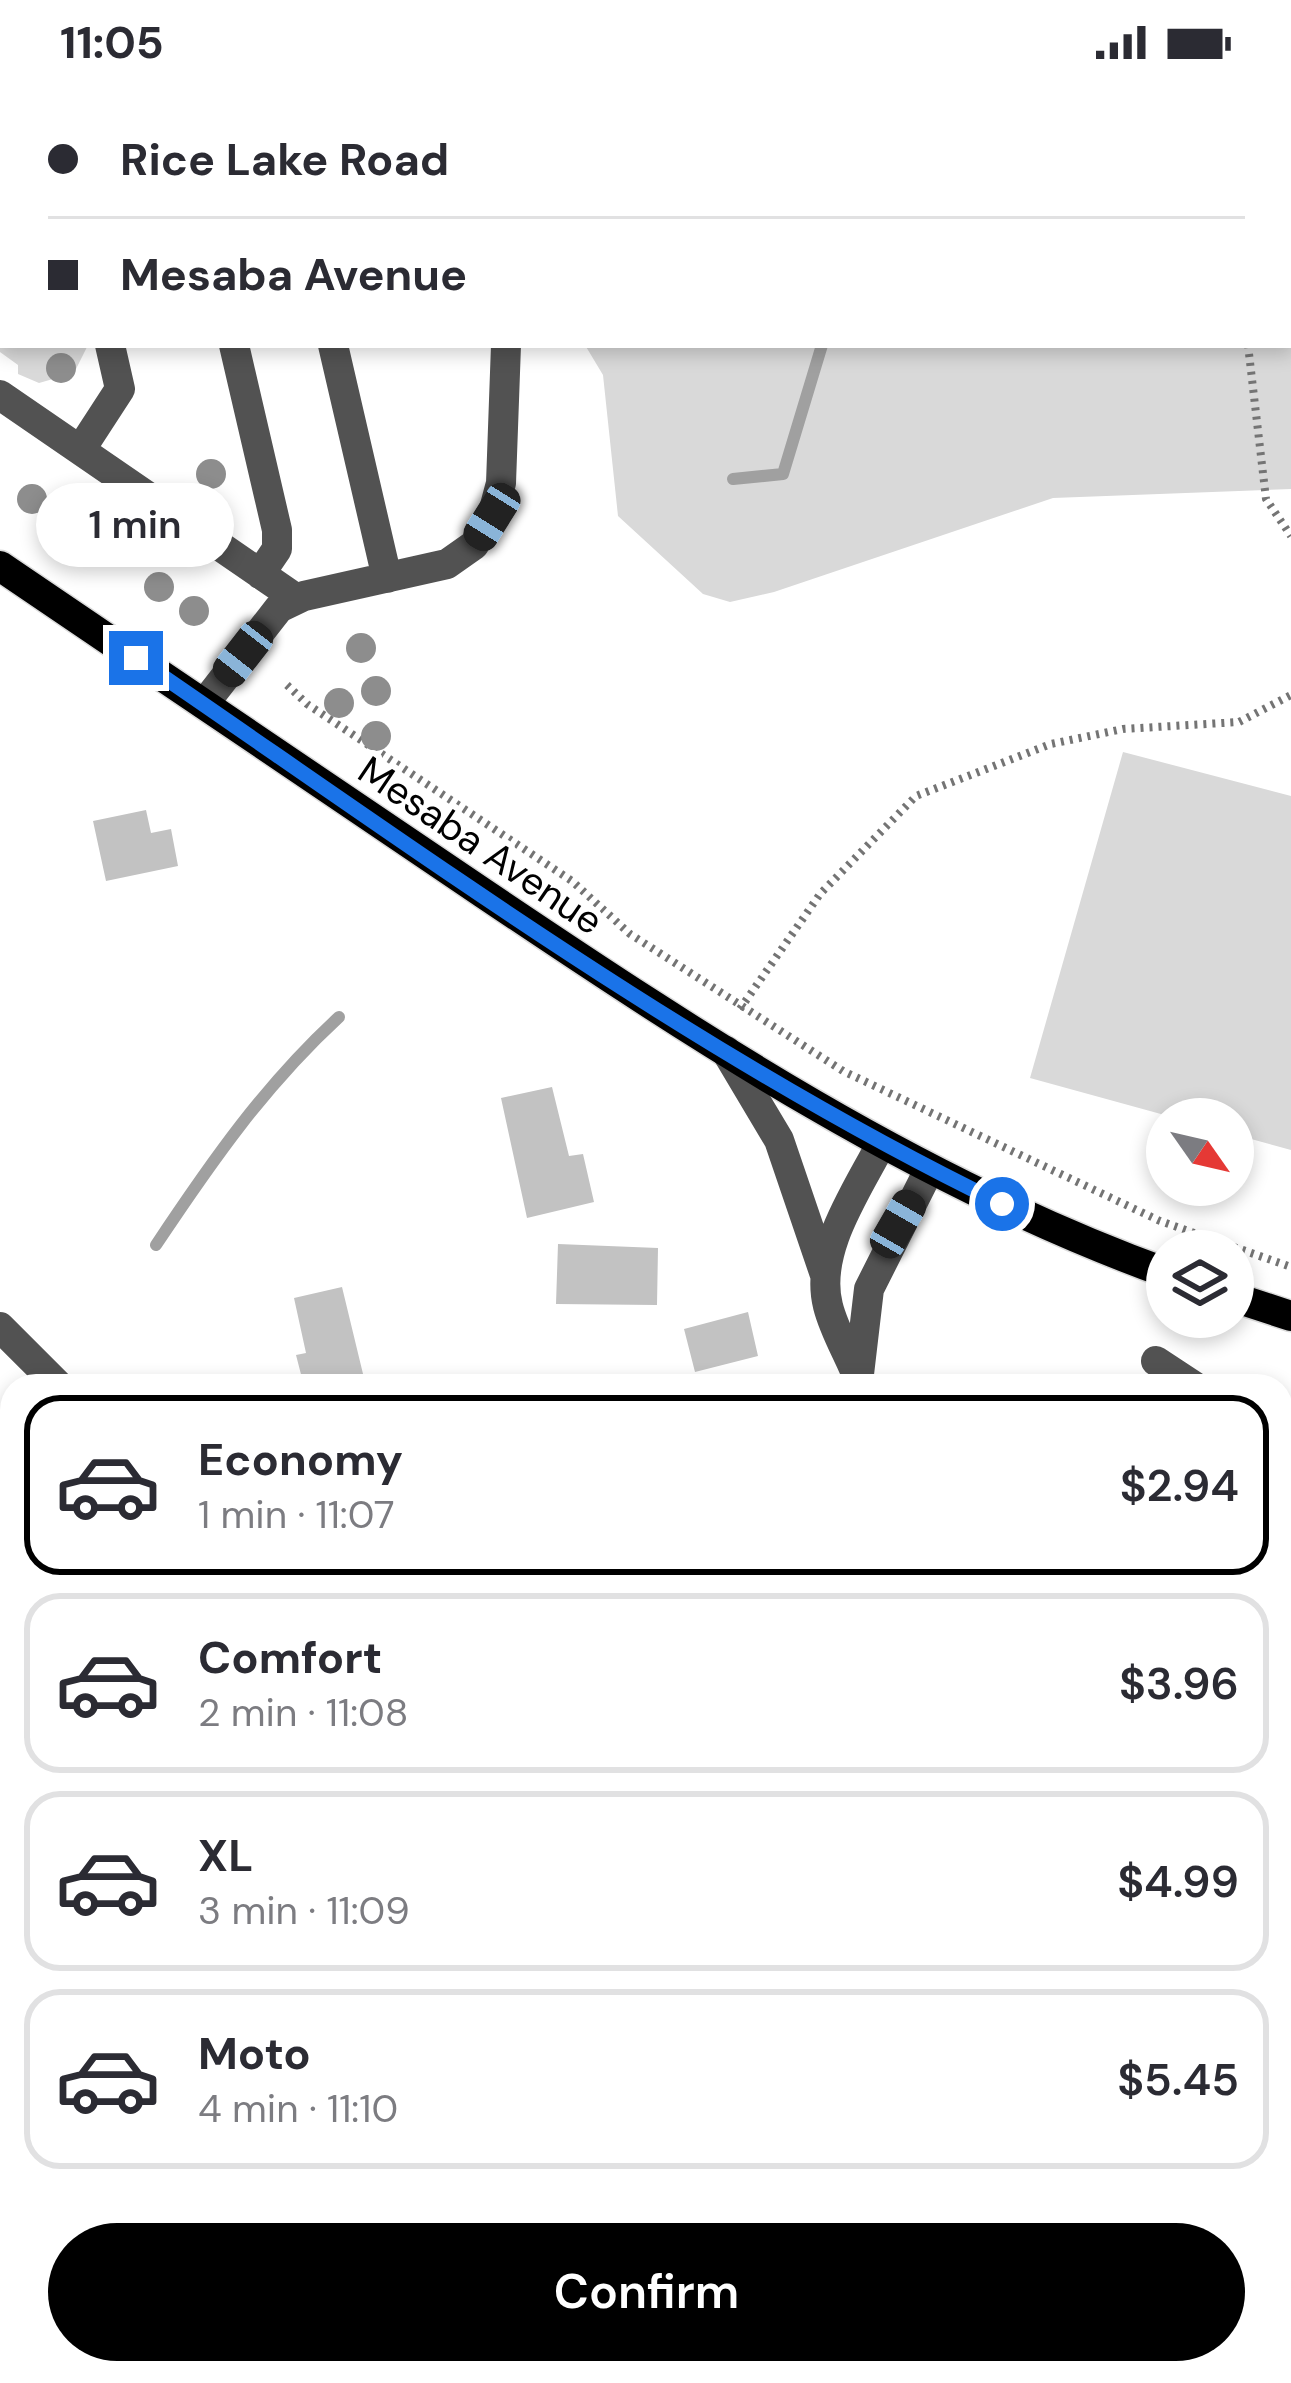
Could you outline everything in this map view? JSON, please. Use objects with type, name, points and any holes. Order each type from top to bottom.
[{"type":"main road","name":"Mesaba Avenue","points":[[0,566],[726,1051],[929,1170],[1146,1264]]},
{"type":"main road","points":[[1254,1304],[1291,1316]]},
{"type":"street","points":[[81,449],[120,388],[111,348]]},
{"type":"street","points":[[235,348],[277,530],[277,549],[260,574]]},
{"type":"street","points":[[334,348],[387,578]]},
{"type":"street","points":[[204,704],[279,608],[297,599],[447,564],[474,545],[492,517],[501,483],[506,348]]},
{"type":"street","points":[[0,395],[297,599]]},
{"type":"street","points":[[726,1051],[779,1140],[826,1277],[827,1303],[856,1374]]},
{"type":"street","points":[[826,1277],[840,1226],[880,1144]]},
{"type":"street","points":[[861,1374],[868,1289],[929,1170]]},
{"type":"street","points":[[0,1327],[46,1374]]},
{"type":"street","points":[[1156,1361],[1176,1374]]},
{"type":"path","points":[[1248,348],[1266,499],[1291,536]]},
{"type":"path","points":[[287,685],[307,704],[572,880],[630,934],[740,1009],[957,1129],[1160,1221],[1291,1267]]},
{"type":"path","points":[[740,1009],[820,894],[916,796],[1051,744],[1124,729],[1239,722],[1291,695]]},
{"type":"shaded area","points":[[0,348],[86,348],[74,373],[39,383],[18,374],[18,365]]},
{"type":"shaded area","points":[[587,348],[1291,348],[1291,489],[1053,498],[774,592],[730,602],[703,594],[618,516],[603,375]]},
{"type":"shaded area","points":[[1123,752],[1291,796],[1291,1150],[1254,1140],[1254,1098],[1146,1098],[1146,1110],[1030,1078]]},
{"type":"building","points":[[146,810],[151,833],[171,829],[178,866],[106,881],[93,821]]},
{"type":"building","points":[[552,1087],[569,1156],[583,1154],[594,1202],[527,1218],[501,1098]]},
{"type":"building","points":[[558,1244],[658,1248],[657,1305],[556,1304]]},
{"type":"building","points":[[342,1287],[363,1374],[301,1374],[296,1355],[306,1353],[294,1298]]},
{"type":"building","points":[[748,1312],[758,1356],[695,1372],[684,1329]]},
{"type":"waterway","points":[[733,479],[783,474],[821,348]]},
{"type":"waterway","points":[[156,1245],[241,1125],[339,1017]]},
{"type":"route","points":[[136,658],[685,1026],[880,1144],[1002,1204]]}]
